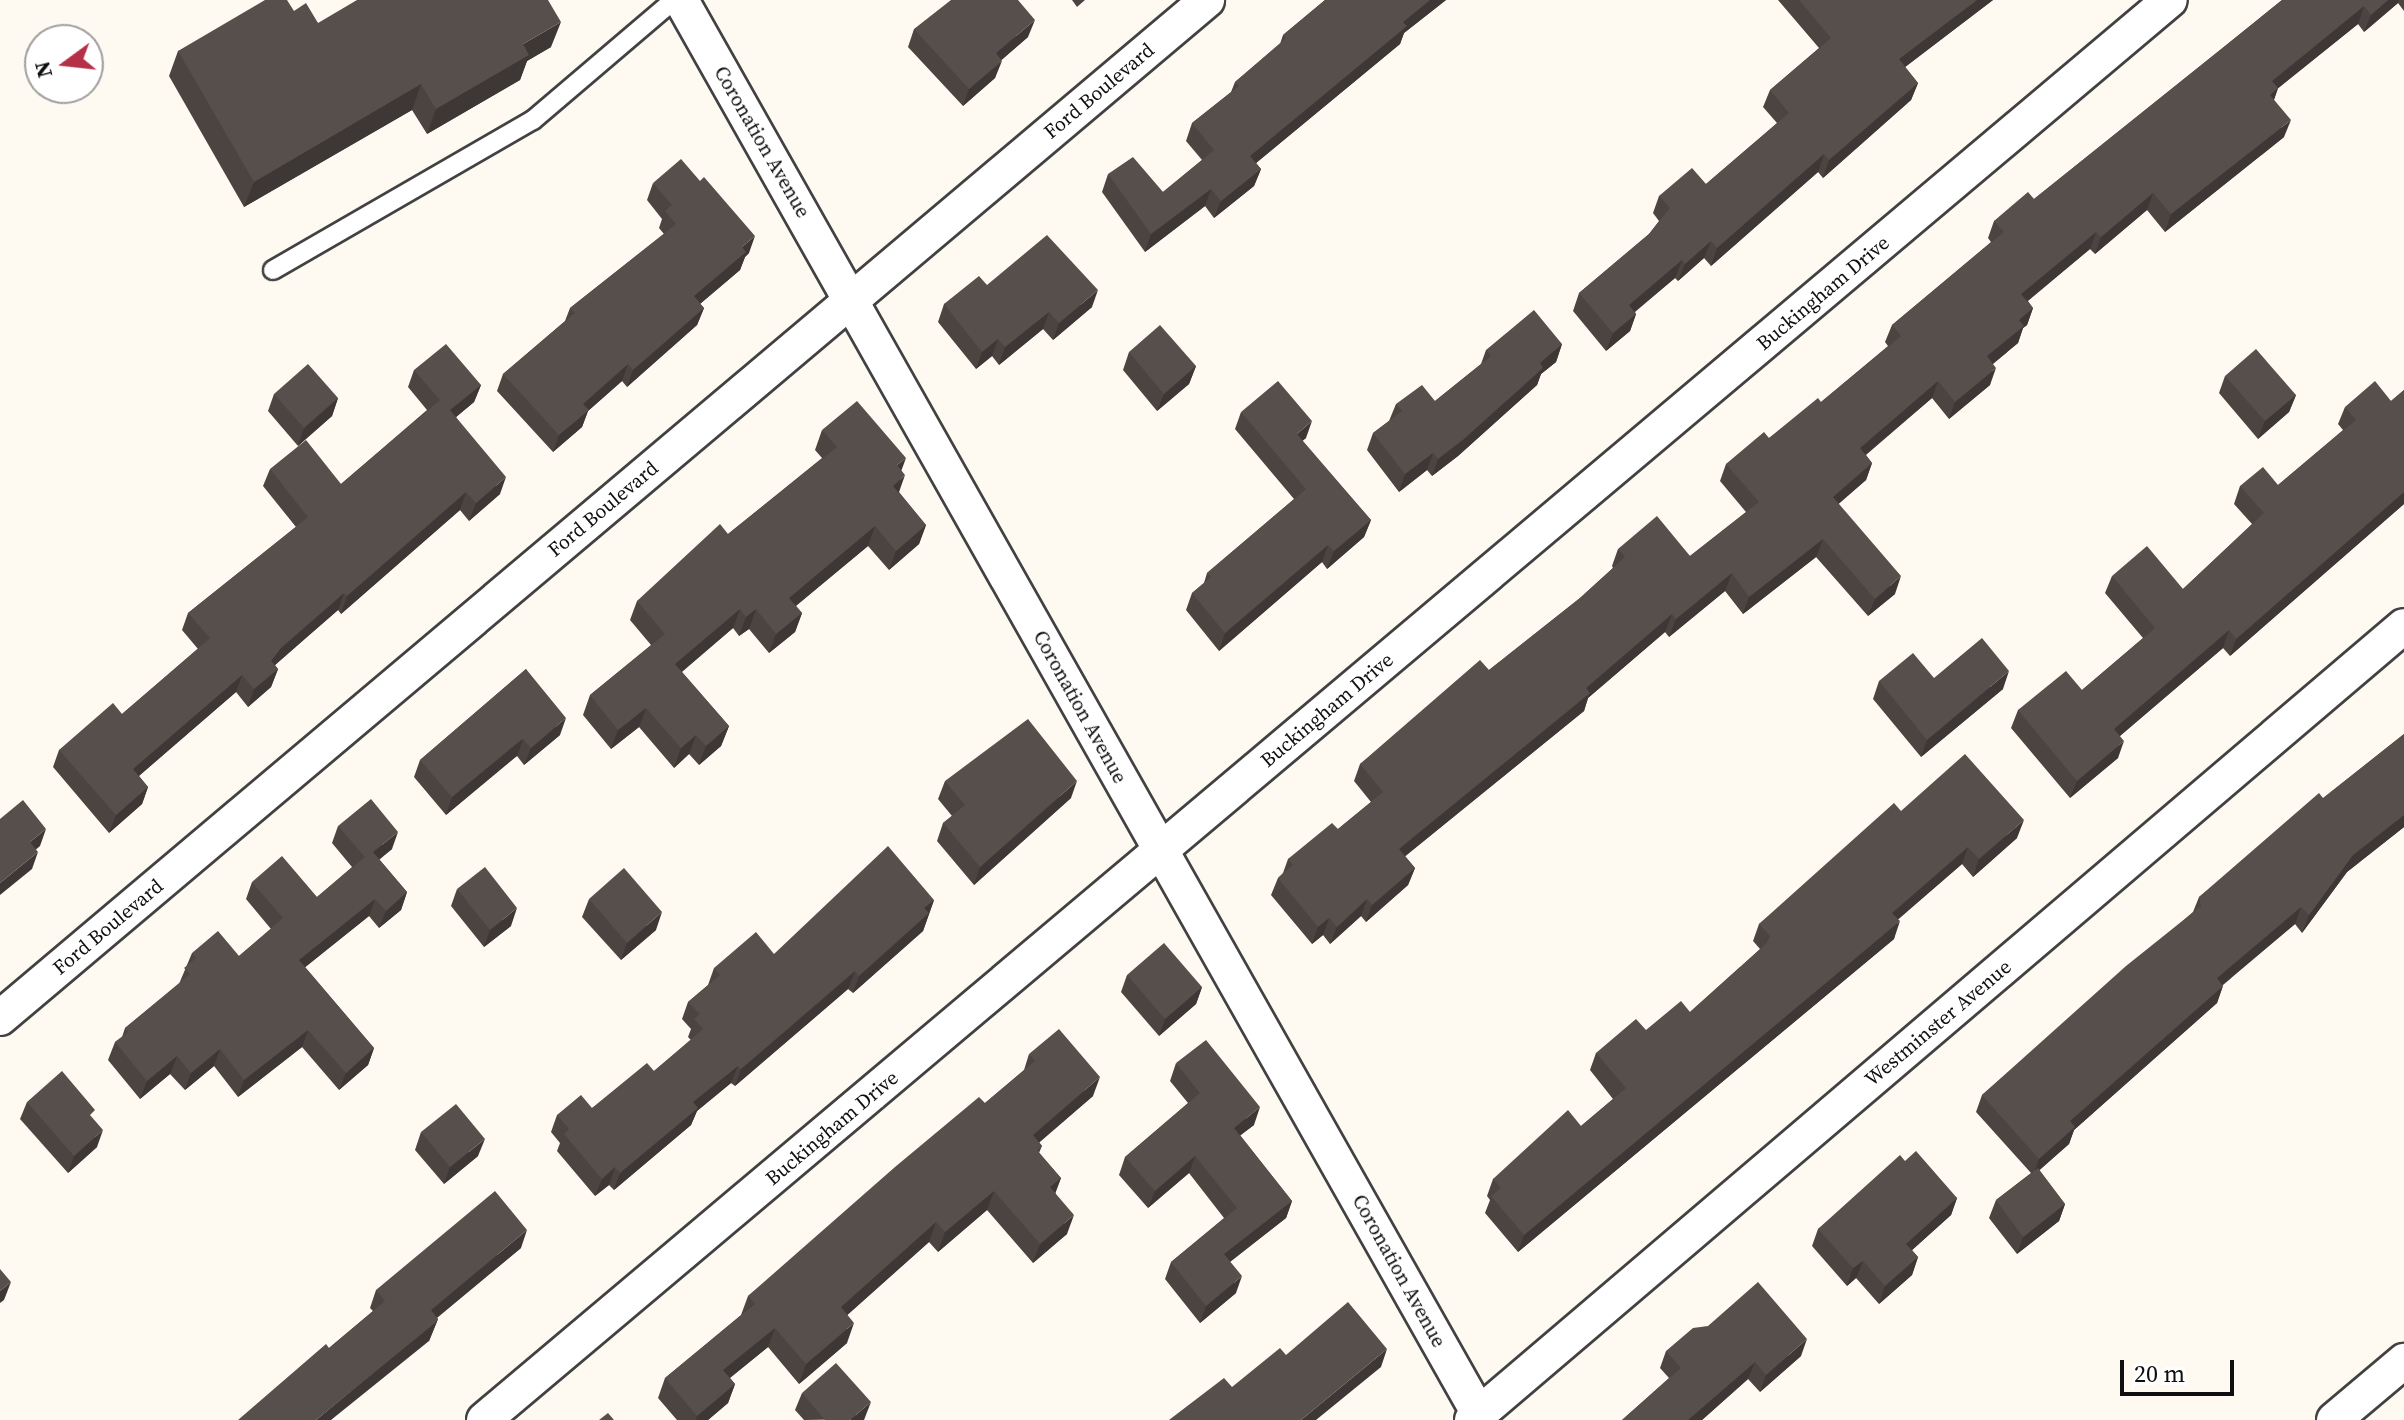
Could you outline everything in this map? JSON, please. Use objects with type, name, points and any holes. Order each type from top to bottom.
[{"type":"street","name":"Coronation Avenue","points":[[681,0],[1161,851],[1475,1417]]},
{"type":"street","name":"Ford Boulevard","points":[[0,1018],[1207,0]]},
{"type":"street","name":"Buckingham Drive","points":[[484,1420],[2170,0]]},
{"type":"street","name":"Westminster Avenue","points":[[1475,1417],[2404,626]]},
{"type":"street","points":[[2334,1420],[2404,1361]]},
{"type":"lane","points":[[273,270],[533,120],[674,0]]},
{"type":"building","points":[[265,0],[287,0],[294,11],[306,3],[318,23],[357,0],[548,0],[561,22],[523,44],[529,55],[436,109],[421,84],[254,182],[178,51]]},
{"type":"building","points":[[951,0],[1018,0],[1035,20],[996,53],[1002,61],[969,89],[914,29]]},
{"type":"building","points":[[1325,0],[1430,0],[1403,22],[1407,26],[1250,156],[1261,169],[1221,201],[1211,189],[1151,234],[1108,174],[1133,157],[1163,192],[1214,150],[1192,123],[1239,86],[1235,82],[1286,38],[1283,35]]},
{"type":"building","points":[[1799,0],[1977,0],[1899,59],[1918,83],[1829,160],[1824,154],[1717,248],[1711,241],[1685,264],[1682,260],[1629,305],[1636,314],[1613,333],[1579,293],[1649,234],[1670,208],[1659,196],[1692,168],[1706,184],[1789,113],[1770,90],[1831,38]]},
{"type":"building","points":[[2282,0],[2388,0],[2371,15],[2364,6],[2272,81],[2278,88],[2270,95],[2291,120],[2171,214],[2153,193],[2101,237],[2096,232],[2021,294],[2033,308],[2019,320],[2024,326],[1987,356],[1996,368],[1955,402],[1938,381],[1860,448],[1872,463],[1833,497],[1901,576],[1875,599],[1823,539],[1749,597],[1732,573],[1676,619],[1672,614],[1586,688],[1590,693],[1399,849],[1415,868],[1372,905],[1367,899],[1337,927],[1329,918],[1318,927],[1278,878],[1293,865],[1288,859],[1332,823],[1338,829],[1383,792],[1360,764],[1480,660],[1489,670],[1580,598],[1625,557],[1618,549],[1657,516],[1690,556],[1759,502],[1726,464],[1764,432],[1769,438],[1818,398],[1821,402],[1901,336],[1892,325],[2004,232],[1994,221],[2028,192],[2034,199]]},
{"type":"building","points":[[681,159],[700,181],[704,177],[755,236],[742,247],[746,252],[694,296],[704,308],[633,370],[628,364],[583,404],[589,410],[559,435],[503,374],[575,313],[570,308],[676,224],[665,211],[672,205],[653,183]]},
{"type":"building","points":[[1047,235],[1098,290],[1059,323],[1049,312],[1005,347],[998,339],[982,352],[944,304],[979,276],[987,285]]},
{"type":"building","points":[[1534,310],[1562,344],[1540,363],[1543,368],[1464,439],[1438,459],[1433,453],[1405,474],[1373,433],[1402,411],[1396,404],[1422,385],[1435,401],[1491,356],[1486,350]]},
{"type":"building","points":[[1160,325],[1196,366],[1164,394],[1129,352]]},
{"type":"building","points":[[446,344],[481,385],[450,410],[506,477],[476,503],[466,492],[347,596],[344,593],[281,648],[271,661],[278,669],[254,689],[242,675],[133,769],[148,787],[116,815],[59,750],[113,703],[122,714],[210,638],[188,613],[308,517],[270,469],[306,440],[341,484],[440,400],[414,370]]},
{"type":"building","points":[[2256,349],[2296,395],[2265,421],[2225,376]]},
{"type":"building","points":[[308,364],[338,398],[304,428],[274,394]]},
{"type":"building","points":[[1278,381],[1312,421],[1297,434],[1371,520],[1334,551],[1328,545],[1225,633],[1192,593],[1211,577],[1207,573],[1306,489],[1241,412]]},
{"type":"building","points":[[2375,381],[2391,401],[2404,390],[2404,492],[2236,639],[2229,630],[2114,729],[2124,741],[2077,781],[2018,710],[2066,671],[2082,690],[2155,628],[2112,576],[2147,546],[2183,589],[2264,513],[2240,486],[2263,467],[2278,485],[2356,420],[2345,407]]},
{"type":"building","points":[[857,401],[906,458],[897,465],[905,475],[893,486],[926,525],[896,551],[875,526],[789,598],[802,613],[776,634],[756,609],[746,617],[740,609],[675,664],[729,726],[706,746],[696,735],[681,748],[646,708],[618,730],[590,695],[665,634],[637,601],[720,524],[728,534],[837,447],[822,430]]},
{"type":"building","points":[[1982,638],[2009,671],[1927,740],[1879,681],[1913,653],[1934,678]]},
{"type":"building","points":[[526,669],[566,718],[531,748],[523,739],[518,742],[452,797],[420,760]]},
{"type":"building","points":[[1028,719],[1077,781],[980,867],[943,823],[965,805],[945,781]]},
{"type":"building","points":[[2404,734],[2404,815],[2353,855],[2309,915],[2301,907],[2217,978],[2223,986],[2070,1121],[2075,1127],[2039,1159],[1982,1095],[2126,966],[2201,906],[2199,897],[2319,793],[2323,798]]},
{"type":"building","points":[[1965,754],[2024,820],[1979,859],[1968,847],[1892,913],[1900,921],[1524,1235],[1491,1196],[1501,1188],[1493,1179],[1568,1110],[1581,1126],[1626,1088],[1596,1053],[1636,1019],[1646,1030],[1681,1001],[1690,1012],[1766,944],[1770,936],[1759,924],[1894,803],[1901,811]]},
{"type":"building","points":[[371,799],[398,832],[373,852],[407,892],[386,911],[375,899],[299,960],[374,1048],[346,1073],[308,1030],[244,1080],[220,1049],[191,1073],[177,1056],[147,1081],[115,1042],[128,1032],[125,1028],[190,974],[184,968],[196,958],[192,953],[218,931],[239,956],[283,918],[252,882],[282,856],[317,897],[365,857],[338,826]]},
{"type":"building","points":[[23,800],[46,829],[30,842],[38,852],[0,883],[0,819]]},
{"type":"building","points":[[888,846],[934,900],[924,908],[929,913],[859,976],[855,971],[741,1069],[738,1066],[693,1102],[698,1108],[620,1173],[615,1167],[602,1179],[564,1134],[569,1129],[557,1115],[581,1095],[592,1108],[647,1063],[654,1071],[703,1029],[694,1019],[700,1014],[688,1002],[720,975],[714,968],[756,932],[774,954]]},
{"type":"building","points":[[485,867],[517,908],[490,930],[457,889]]},
{"type":"building","points":[[624,868],[662,912],[627,943],[589,899]]},
{"type":"building","points":[[1164,943],[1202,987],[1165,1019],[1127,975]]},
{"type":"building","points":[[1059,1029],[1100,1077],[1033,1135],[1042,1146],[1037,1150],[1061,1178],[1050,1187],[1074,1215],[1040,1244],[994,1191],[945,1232],[936,1222],[841,1307],[854,1323],[806,1364],[775,1328],[723,1370],[735,1384],[697,1416],[665,1378],[755,1304],[748,1296],[895,1167],[979,1097],[985,1103],[1035,1061],[1029,1054]]},
{"type":"building","points":[[1206,1040],[1260,1107],[1234,1128],[1292,1201],[1224,1254],[1242,1276],[1206,1306],[1171,1262],[1237,1208],[1195,1156],[1155,1191],[1125,1157],[1200,1093],[1176,1063]]},
{"type":"building","points":[[62,1071],[95,1110],[90,1115],[103,1130],[74,1156],[27,1102]]},
{"type":"building","points":[[456,1104],[485,1139],[450,1167],[421,1132]]},
{"type":"building","points":[[1916,1151],[1957,1198],[1906,1244],[1918,1257],[1885,1286],[1863,1261],[1853,1268],[1818,1229],[1900,1155],[1905,1161]]},
{"type":"building","points":[[2038,1168],[2065,1204],[2023,1237],[1996,1200]]},
{"type":"building","points":[[495,1191],[527,1230],[431,1310],[438,1319],[435,1323],[316,1420],[238,1420],[326,1344],[329,1348],[385,1301],[376,1290]]},
{"type":"building","points":[[0,1269],[11,1282],[0,1291]]},
{"type":"building","points":[[1758,1282],[1807,1339],[1766,1375],[1755,1362],[1688,1420],[1622,1420],[1681,1368],[1666,1351],[1693,1328],[1708,1326]]},
{"type":"building","points":[[1348,1302],[1387,1349],[1301,1420],[1169,1420],[1224,1378],[1232,1387],[1280,1348],[1286,1355]]},
{"type":"building","points":[[836,1363],[871,1402],[850,1420],[825,1420],[802,1393]]},
{"type":"building","points":[[608,1413],[614,1420],[599,1420]]}]
